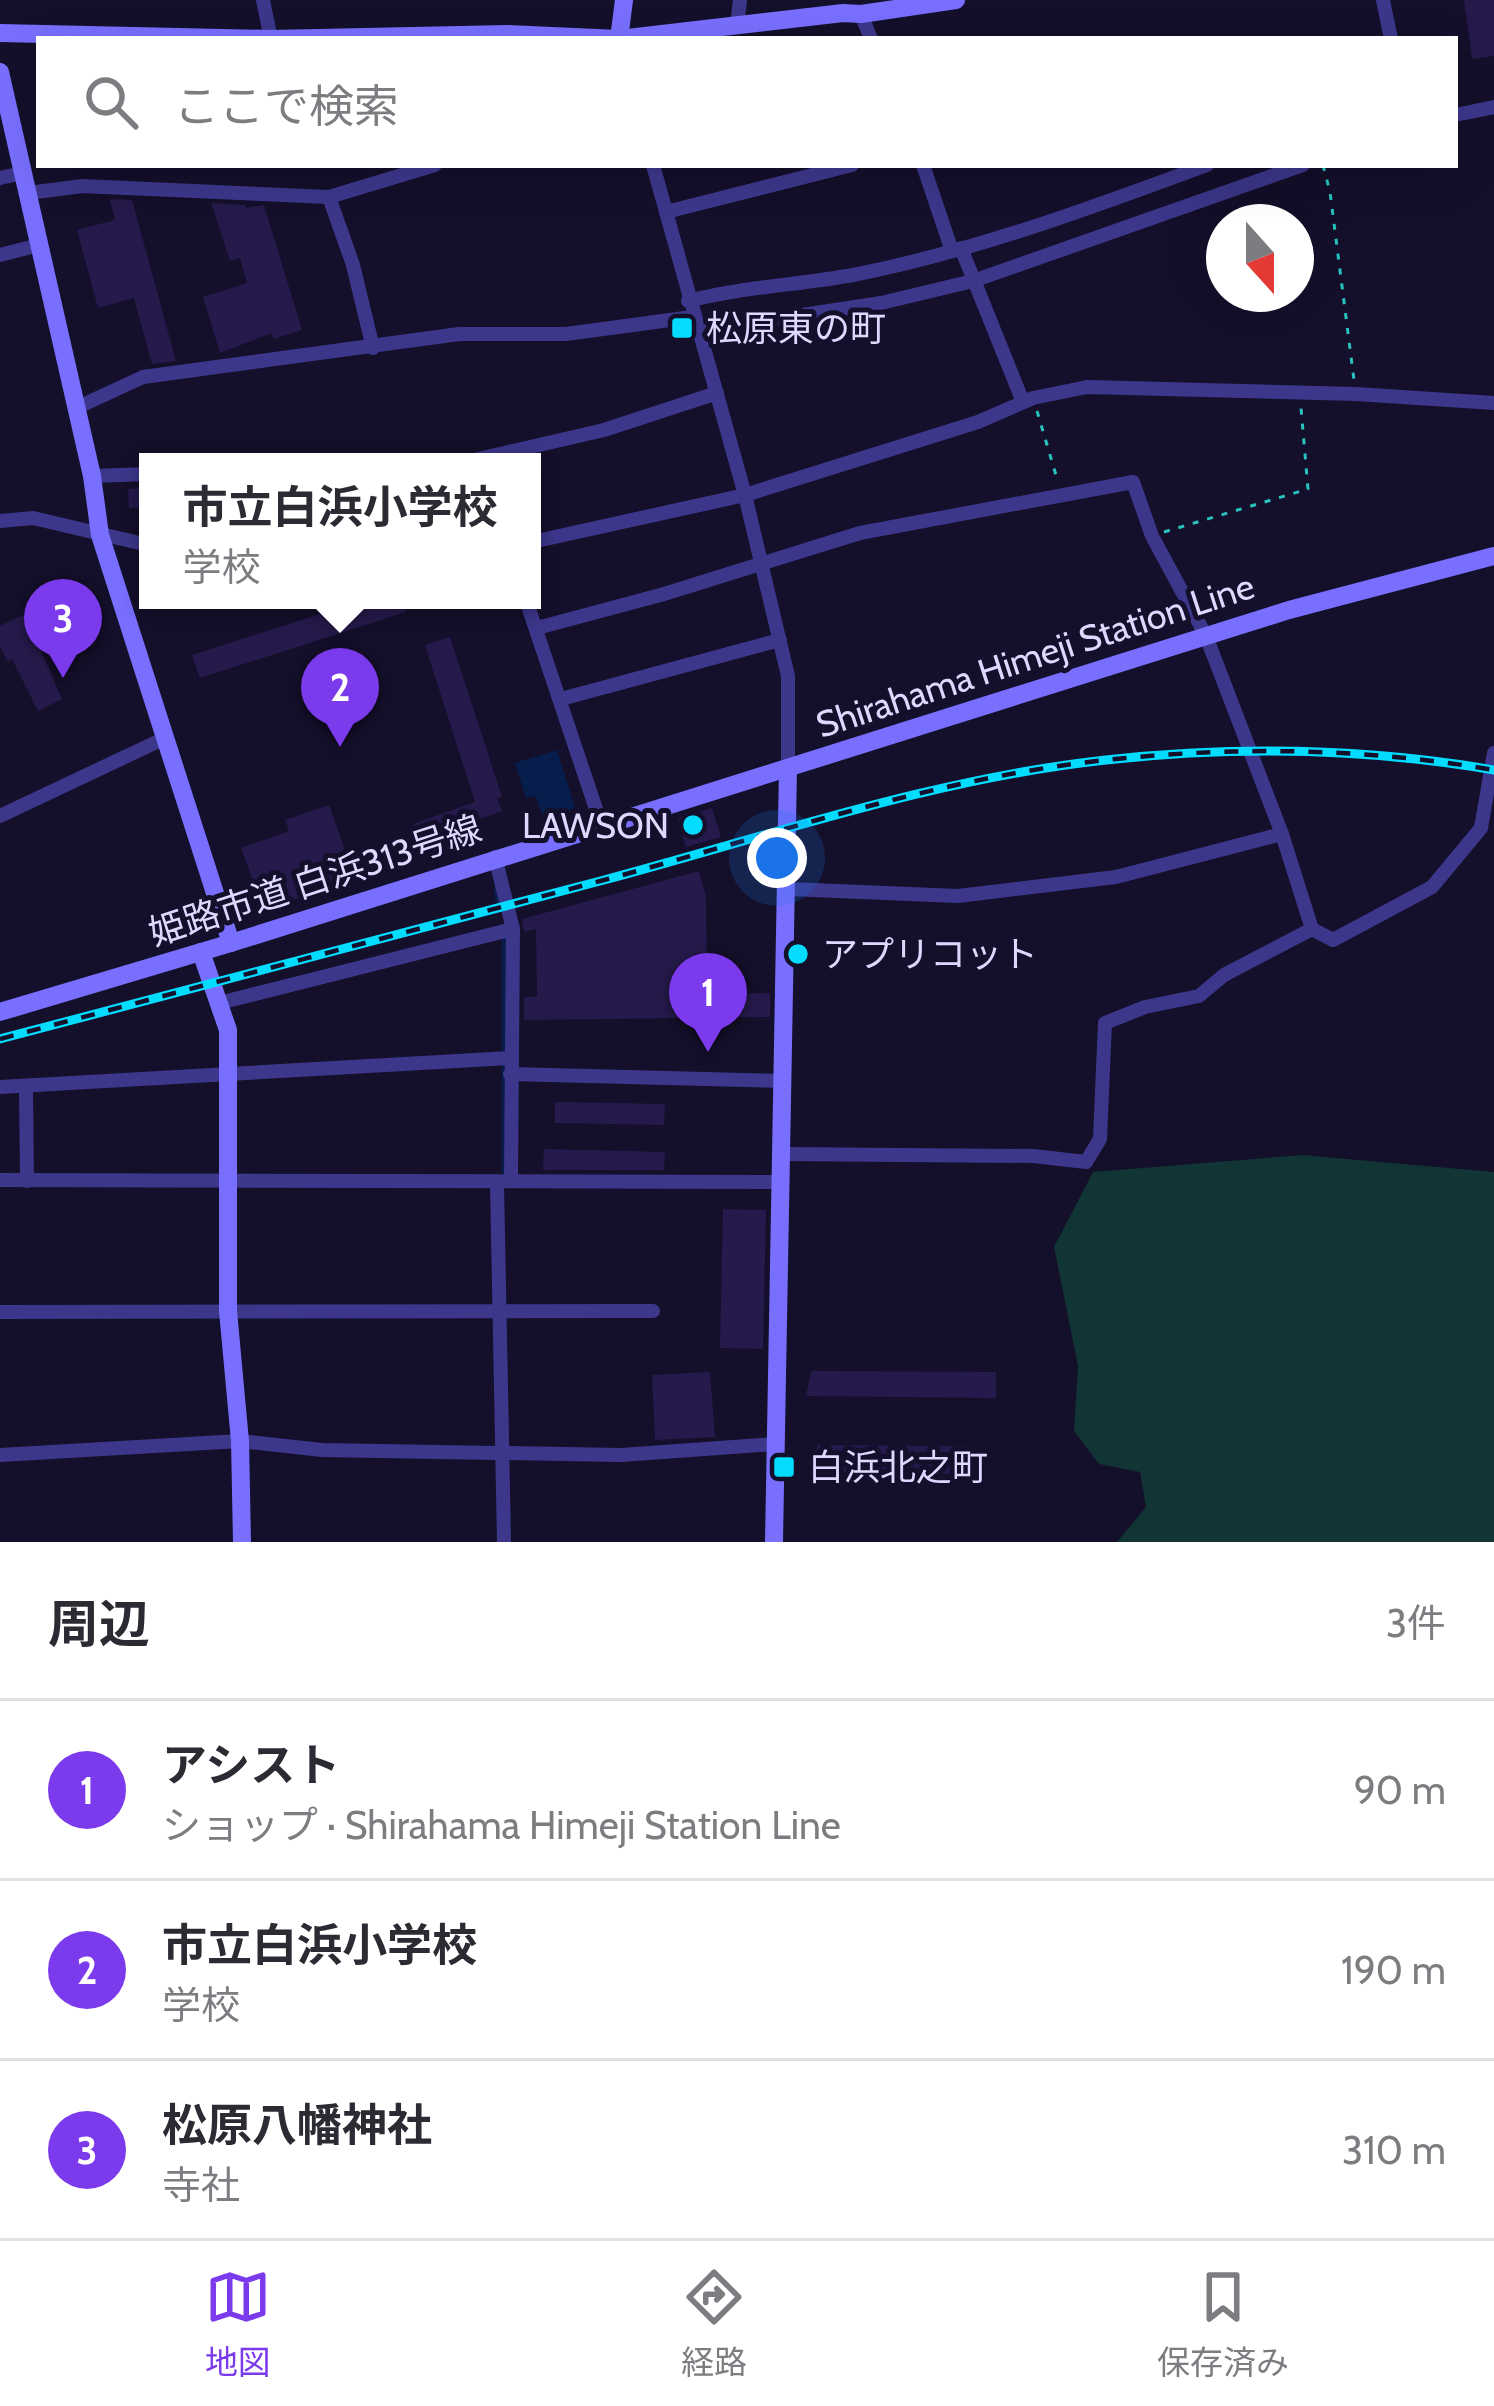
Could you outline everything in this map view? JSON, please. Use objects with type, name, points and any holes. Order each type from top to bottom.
[{"type":"street","points":[[262,0],[270,36]]},
{"type":"street","points":[[619,36],[625,0]]},
{"type":"street","points":[[736,26],[740,0]]},
{"type":"street","points":[[646,36],[956,0]]},
{"type":"street","points":[[1383,0],[1390,36]]},
{"type":"street","points":[[849,9],[869,36]]},
{"type":"street","points":[[0,33],[136,36]]},
{"type":"street","points":[[412,36],[551,36]]},
{"type":"street","points":[[0,72],[92,476],[100,535],[231,943]]},
{"type":"street","points":[[1458,114],[1494,107]]},
{"type":"street","points":[[28,194],[82,186],[329,197],[425,168]]},
{"type":"street","points":[[654,168],[745,495],[788,676],[788,768]]},
{"type":"street","points":[[666,212],[840,168]]},
{"type":"street","points":[[923,168],[1028,400]]},
{"type":"street","points":[[688,301],[852,275],[957,250],[1066,218],[1199,168]]},
{"type":"street","points":[[76,407],[143,376],[459,334],[566,334],[880,303],[973,280],[1294,168]]},
{"type":"street","points":[[0,178],[23,173]]},
{"type":"street","points":[[329,197],[353,265],[373,348]]},
{"type":"street","points":[[0,255],[39,245]]},
{"type":"street","points":[[541,540],[745,495],[978,422],[1028,400],[1087,387],[1494,403]]},
{"type":"street","points":[[504,453],[604,430],[717,393]]},
{"type":"street","points":[[92,476],[139,475]]},
{"type":"street","points":[[537,628],[860,533],[1133,482],[1152,536],[1206,636],[1282,834],[1312,929],[1333,940],[1432,887],[1481,828],[1494,753]]},
{"type":"street","points":[[0,521],[32,518],[139,543]]},
{"type":"street","name":"Shirahama Himeji Station Line","points":[[774,1542],[788,768],[1288,610],[1494,556]]},
{"type":"street","points":[[530,609],[601,824]]},
{"type":"street","points":[[561,698],[779,640]]},
{"type":"street","points":[[0,816],[165,738]]},
{"type":"street","name":"姫路市道 白浜313号線","points":[[0,1012],[788,768]]},
{"type":"street","points":[[788,889],[958,896],[1116,877],[1282,834]]},
{"type":"street","points":[[496,857],[513,929],[499,1312],[504,1542]]},
{"type":"street","points":[[219,1003],[513,929]]},
{"type":"street","points":[[783,1154],[1033,1156],[1086,1162],[1100,1139],[1105,1023],[1145,1007],[1199,996],[1224,975],[1312,929]]},
{"type":"street","points":[[201,952],[228,1030],[228,1311],[240,1441],[242,1542]]},
{"type":"street","points":[[0,1087],[228,1074],[510,1066],[784,1081]]},
{"type":"street","points":[[26,1088],[27,1181]]},
{"type":"street","points":[[0,1180],[782,1182]]},
{"type":"street","points":[[0,1312],[653,1311]]},
{"type":"street","points":[[0,1455],[240,1441],[322,1450],[621,1455],[776,1444]]},
{"type":"path","points":[[1324,168],[1356,394]]},
{"type":"path","points":[[1152,536],[1308,489],[1300,395]]},
{"type":"path","points":[[1028,400],[1061,493]]},
{"type":"green space","points":[[1302,1155],[1494,1172],[1494,1542],[1117,1542],[1146,1507],[1140,1472],[1099,1464],[1074,1431],[1078,1366],[1054,1247],[1093,1172]]},
{"type":"water","points":[[557,750],[575,808],[543,818],[536,796],[526,798],[515,763]]},
{"type":"building","points":[[1464,0],[1494,0],[1494,56],[1472,59]]},
{"type":"building","points":[[110,200],[132,200],[176,361],[152,364],[134,298],[98,308],[77,230],[115,220]]},
{"type":"building","points":[[211,203],[246,208],[264,205],[302,330],[274,339],[272,333],[220,353],[203,297],[247,283],[240,258],[230,261]]},
{"type":"building","points":[[139,488],[139,507],[129,508],[128,489]]},
{"type":"building","points":[[336,609],[406,612],[200,678],[192,655]]},
{"type":"building","points":[[25,614],[62,699],[38,711],[12,659],[8,662],[0,646],[0,626]]},
{"type":"building","points":[[450,637],[502,797],[497,798],[502,811],[469,823],[473,835],[423,853],[413,824],[475,802],[425,645]]},
{"type":"building","points":[[329,805],[353,873],[338,879],[340,883],[264,910],[241,848],[289,831],[285,820]]},
{"type":"building","points":[[712,808],[721,837],[686,847],[678,818]]},
{"type":"building","points":[[699,871],[706,897],[707,994],[770,993],[770,1017],[524,1020],[524,997],[537,997],[536,929],[524,932],[522,919]]},
{"type":"building","points":[[555,1102],[665,1104],[664,1125],[555,1123]]},
{"type":"building","points":[[544,1149],[665,1152],[664,1170],[543,1170]]},
{"type":"building","points":[[723,1209],[766,1210],[763,1349],[720,1348]]},
{"type":"building","points":[[811,1371],[996,1372],[996,1398],[806,1396]]},
{"type":"building","points":[[710,1372],[715,1437],[655,1440],[652,1375]]},
{"type":"building","points":[[817,1445],[968,1446],[968,1474],[816,1473]]},
{"type":"waterway","points":[[496,888],[498,901]]},
{"type":"waterway","points":[[504,936],[504,1177]]},
{"type":"railway","points":[[0,1039],[979,780],[1106,760],[1252,751],[1349,753],[1494,770]]},
{"type":"place","name":"松原東の町","points":[[682,328]]},
{"type":"place","name":"松原八幡神社","points":[[63,678]]},
{"type":"place","name":"市立白浜小学校","points":[[340,747]]},
{"type":"place","name":"LAWSON","points":[[693,825]]},
{"type":"place","name":"アプリコット","points":[[798,954]]},
{"type":"place","name":"アシスト","points":[[708,1052]]},
{"type":"place","name":"白浜北之町","points":[[784,1467]]}]
